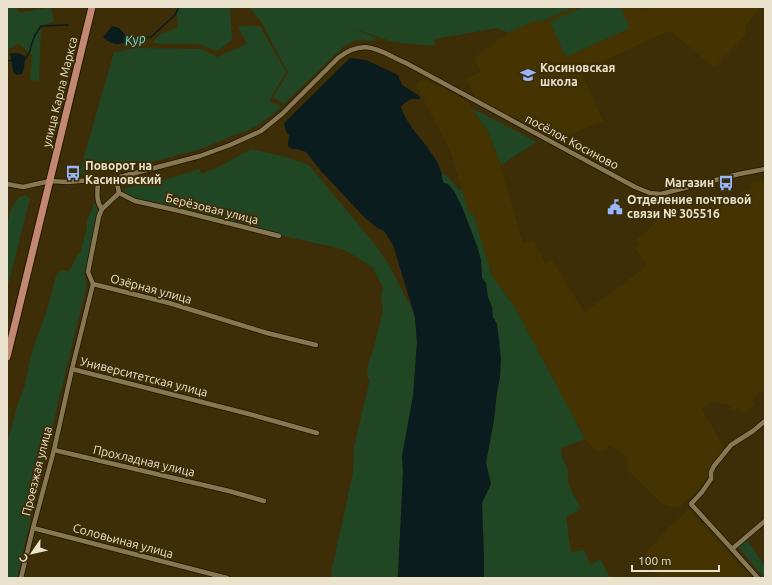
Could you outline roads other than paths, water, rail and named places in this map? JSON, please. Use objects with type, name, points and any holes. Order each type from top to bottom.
[{"type":"main road","name":"улица Карла Маркса","points":[[7,357],[92,7]]},
{"type":"street","name":"посёлок Косиново","points":[[7,184],[23,187],[50,181],[67,182],[116,178],[200,156],[230,145],[261,130],[282,114],[338,58],[347,51],[359,47],[372,48],[406,63],[612,175],[650,193],[661,194],[739,174],[765,169]]},
{"type":"street","points":[[116,178],[119,193]]},
{"type":"street","points":[[98,180],[98,199],[99,205],[102,209]]},
{"type":"street","name":"Озёрная улица","points":[[119,193],[102,209],[98,216],[88,272],[93,284],[169,303],[267,333],[316,345]]},
{"type":"street","name":"Берёзовая улица","points":[[119,193],[134,201],[278,236]]},
{"type":"street","name":"Университетская улица","points":[[93,284],[72,369],[317,433]]},
{"type":"street","name":"Проезжая улица","points":[[21,578],[54,450],[72,369]]},
{"type":"street","points":[[758,578],[691,504],[711,479],[711,472],[714,466],[731,445],[753,431],[765,421]]},
{"type":"street","name":"Прохладная улица","points":[[54,450],[229,491],[264,501]]},
{"type":"street","points":[[732,549],[765,521]]},
{"type":"street","name":"Соловьиная улица","points":[[33,528],[227,578]]},
{"type":"waterway","name":"Кур","points":[[127,38],[151,37],[175,15],[179,7]]},
{"type":"waterway","points":[[25,60],[30,51],[35,35],[41,26],[68,25]]},
{"type":"waterway","name":"Кур","points":[[7,61],[13,60]]},
{"type":"place","name":"Косиновская школа","points":[[528,75]]},
{"type":"place","name":"Поворот на Касиновский","points":[[73,173]]},
{"type":"place","name":"Магазин","points":[[726,183]]},
{"type":"place","name":"Отделение почтовой связи № 305516","points":[[615,207]]}]
